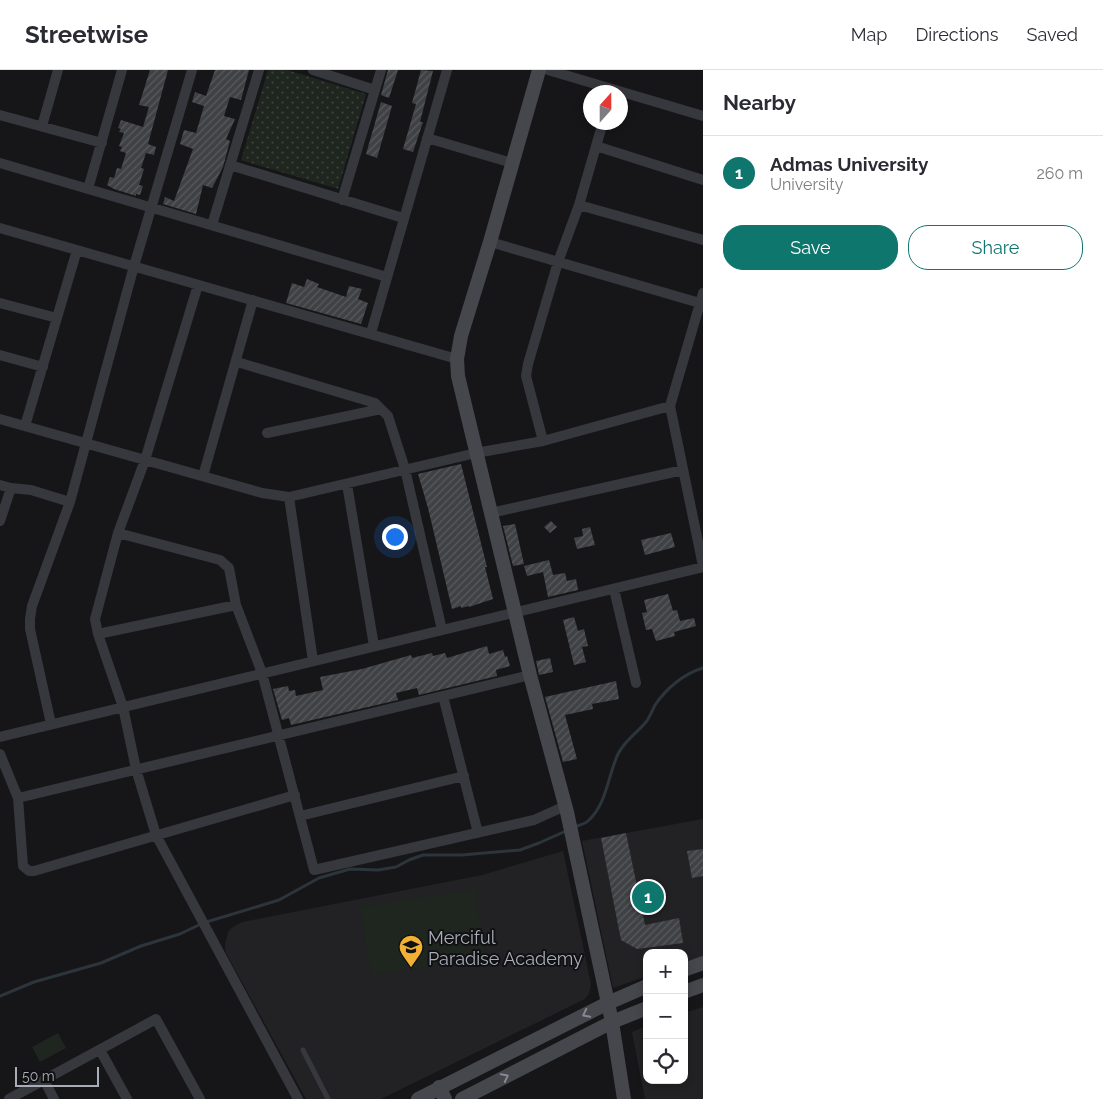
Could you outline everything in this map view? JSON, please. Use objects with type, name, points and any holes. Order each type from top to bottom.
[{"type":"street","points":[[42,126],[58,70]]},
{"type":"street","points":[[88,189],[122,70]]},
{"type":"street","points":[[51,724],[30,619],[32,606],[70,502],[134,266],[192,70]]},
{"type":"street","points":[[212,225],[259,70]]},
{"type":"street","points":[[314,70],[375,90]]},
{"type":"street","points":[[342,200],[381,70]]},
{"type":"street","points":[[371,333],[446,70]]},
{"type":"street","points":[[539,70],[461,336],[457,359],[458,376],[530,675],[566,809],[612,1022],[624,1099]]},
{"type":"street","points":[[548,70],[594,85]]},
{"type":"street","points":[[628,95],[703,116]]},
{"type":"street","points":[[0,115],[102,143]]},
{"type":"street","points":[[543,441],[526,376],[534,341],[558,262],[579,205],[601,130]]},
{"type":"street","points":[[427,138],[512,163]]},
{"type":"street","points":[[596,146],[703,180]]},
{"type":"street","points":[[0,162],[387,278]]},
{"type":"street","points":[[230,165],[403,218]]},
{"type":"street","points":[[579,205],[703,240]]},
{"type":"street","points":[[0,228],[457,359]]},
{"type":"street","points":[[0,737],[703,567],[670,406],[702,300],[490,242]]},
{"type":"street","points":[[25,426],[77,250]]},
{"type":"street","points":[[198,285],[145,460],[118,533],[95,619],[98,634],[123,707],[136,769],[156,835],[298,1099]]},
{"type":"street","points":[[203,476],[237,362],[253,300]]},
{"type":"street","points":[[0,303],[57,318]]},
{"type":"street","points":[[0,355],[42,367]]},
{"type":"street","points":[[237,362],[375,403],[388,416],[405,469],[442,630]]},
{"type":"street","points":[[0,419],[262,493],[289,497],[476,453],[543,441],[670,406]]},
{"type":"street","points":[[267,433],[381,409]]},
{"type":"street","points":[[492,514],[683,470]]},
{"type":"street","points":[[347,484],[374,646]]},
{"type":"street","points":[[0,485],[31,490],[70,502]]},
{"type":"street","points":[[0,521],[11,488]]},
{"type":"street","points":[[289,497],[313,661]]},
{"type":"street","points":[[118,533],[220,560],[230,568],[236,604],[262,673],[314,870],[534,820],[566,809]]},
{"type":"street","points":[[614,589],[636,683]]},
{"type":"street","points":[[98,634],[236,604]]},
{"type":"street","points":[[18,798],[530,675]]},
{"type":"street","points":[[443,696],[478,833]]},
{"type":"street","points":[[0,754],[18,798],[23,866],[29,871],[295,796]]},
{"type":"street","points":[[300,816],[464,776]]},
{"type":"street","points":[[688,969],[703,963]]},
{"type":"street","points":[[688,991],[703,985]]},
{"type":"street","points":[[418,1099],[442,1093],[608,1003],[643,988]]},
{"type":"street","points":[[462,1099],[612,1022],[643,1010]]},
{"type":"street","points":[[9,1099],[156,1019],[200,1099]]},
{"type":"street","points":[[100,1050],[127,1099]]},
{"type":"street","points":[[44,1080],[54,1099]]},
{"type":"lane","points":[[302,1050],[328,1099]]},
{"type":"shaded area","points":[[268,70],[287,70],[366,94],[338,189],[241,160]]},
{"type":"shaded area","points":[[703,819],[703,956],[688,962],[688,949],[643,949],[643,977],[613,988],[582,841]]},
{"type":"shaded area","name":"Merciful Paradise Academy","points":[[563,851],[591,984],[589,994],[585,999],[381,1099],[306,1099],[226,953],[225,944],[228,932],[233,927],[242,922],[482,875]]},
{"type":"shaded area","points":[[475,889],[485,957],[371,975],[360,907]]},
{"type":"shaded area","points":[[703,1007],[703,1099],[645,1099],[632,1032],[643,1028],[643,1084],[688,1084],[688,1012]]},
{"type":"shaded area","points":[[58,1033],[66,1048],[40,1062],[32,1047]]},
{"type":"building","points":[[150,70],[168,70],[148,144],[156,147],[154,155],[146,153],[141,168],[144,169],[139,185],[143,186],[140,195],[136,194],[136,196],[107,185],[110,177],[114,178],[117,168],[121,169],[126,153],[120,151],[122,147],[119,146],[124,133],[119,132],[121,129],[118,128],[121,120],[143,127],[149,107],[139,105]]},
{"type":"building","points":[[215,70],[249,70],[241,100],[230,97],[224,116],[235,119],[226,139],[230,141],[223,167],[212,188],[203,185],[196,214],[163,204],[165,197],[174,201],[193,149],[180,144],[184,130],[196,133],[204,106],[192,102],[195,92],[206,96]]},
{"type":"building","points":[[388,70],[398,70],[389,98],[381,95]]},
{"type":"building","points":[[421,70],[433,71],[420,122],[423,122],[413,152],[403,149],[416,104],[412,103]]},
{"type":"building","points":[[381,102],[392,106],[377,158],[366,154]]},
{"type":"building","points":[[307,279],[319,284],[317,287],[346,297],[349,286],[362,289],[358,299],[368,303],[361,324],[286,303],[292,283],[304,287]]},
{"type":"building","points":[[461,464],[487,567],[485,567],[493,599],[469,607],[461,608],[461,606],[452,609],[418,474]]},
{"type":"building","points":[[551,521],[557,527],[550,533],[544,527]]},
{"type":"building","points":[[515,524],[524,564],[513,566],[503,526]]},
{"type":"building","points":[[590,527],[595,545],[577,549],[574,538],[583,536],[582,529]]},
{"type":"building","points":[[671,533],[675,547],[645,555],[641,540]]},
{"type":"building","points":[[549,560],[553,575],[565,573],[567,581],[576,579],[578,590],[548,597],[543,572],[527,576],[524,566]]},
{"type":"building","points":[[668,594],[673,611],[677,610],[680,621],[694,618],[696,626],[674,632],[675,636],[656,641],[652,629],[646,630],[642,613],[647,612],[644,600]]},
{"type":"building","points":[[574,617],[578,631],[584,629],[588,646],[582,647],[586,662],[574,665],[563,620]]},
{"type":"building","points":[[487,646],[489,654],[503,650],[505,657],[507,656],[510,666],[496,670],[497,676],[419,695],[417,688],[396,693],[398,700],[291,725],[289,718],[282,720],[273,689],[288,686],[289,691],[295,690],[296,696],[323,690],[320,677],[362,669],[411,655],[412,658],[432,653],[433,656],[445,653],[447,658]]},
{"type":"building","points":[[550,658],[553,672],[539,675],[536,661]]},
{"type":"building","points":[[616,681],[619,699],[592,704],[593,709],[565,715],[577,759],[563,762],[545,697]]},
{"type":"building","points":[[626,833],[645,925],[679,918],[683,943],[637,949],[621,940],[601,838]]},
{"type":"building","points":[[703,849],[703,876],[692,878],[687,851]]},
{"type":"waterway","points":[[574,827],[584,824],[594,814],[603,798],[618,754],[627,741],[646,722],[659,699],[682,678],[703,668]]},
{"type":"waterway","points":[[0,996],[34,982],[101,963],[141,946],[180,934],[203,923],[279,900],[319,878],[350,869],[378,870],[396,867],[423,855],[462,855],[520,850],[566,831]]},
{"type":"place","name":"Admas University","points":[[648,897]]},
{"type":"place","name":"Merciful Paradise Academy","points":[[411,968]]}]
